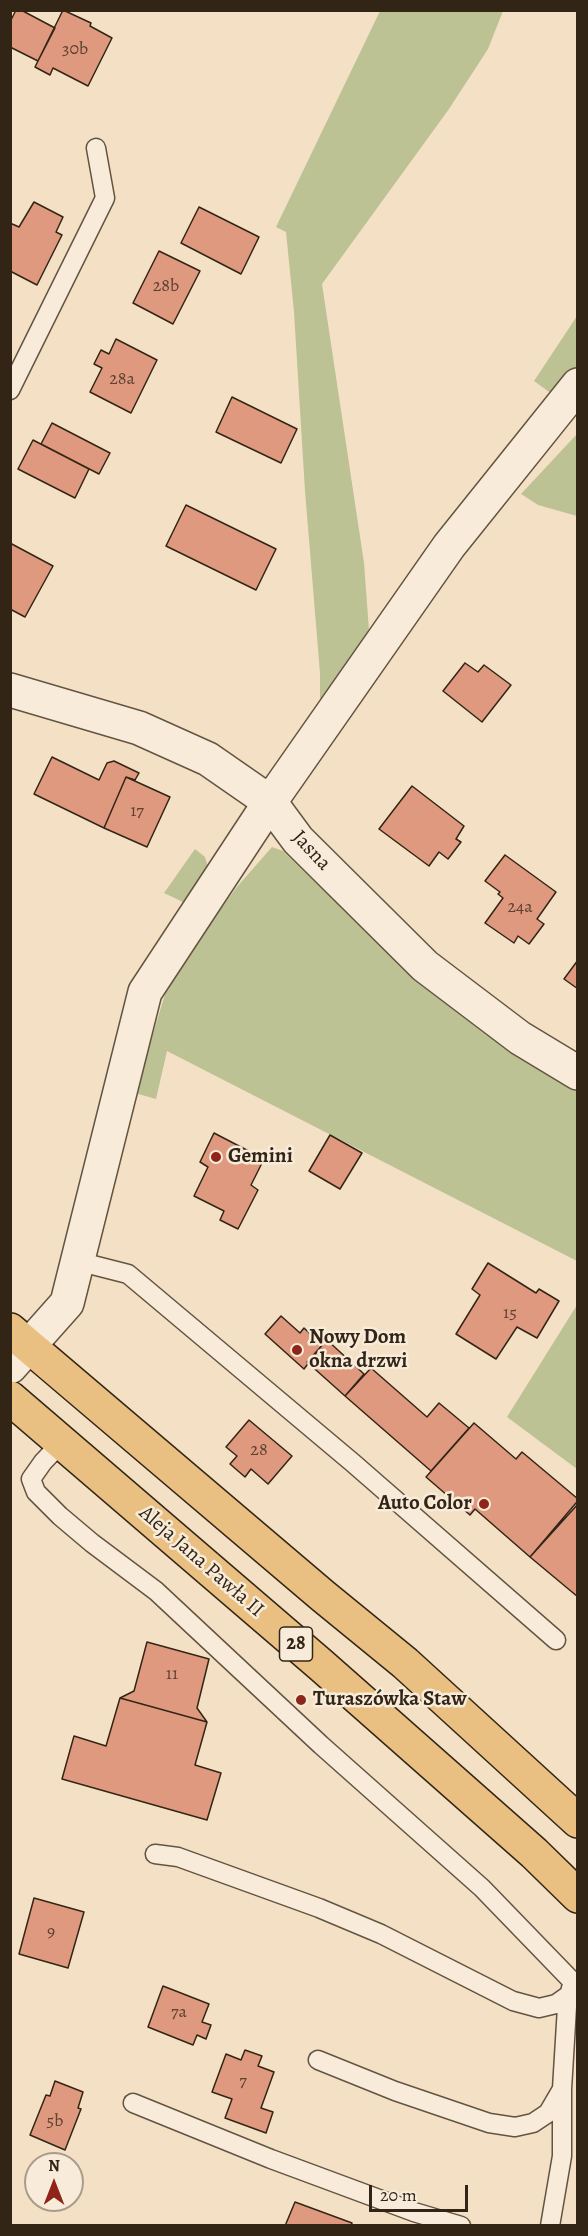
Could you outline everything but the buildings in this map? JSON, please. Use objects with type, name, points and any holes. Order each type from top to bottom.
[{"type":"main road","name":"28","points":[[17,1348],[405,1663],[578,1821]]},
{"type":"main road","name":"Aleja Jana Pawła II","points":[[10,1398],[534,1853],[578,1896]]},
{"type":"street","points":[[17,1348],[67,1303],[145,992],[270,802],[449,546],[578,385]]},
{"type":"street","name":"Jasna","points":[[10,690],[139,728],[208,759],[270,802],[298,840],[425,966],[520,1038],[578,1073]]},
{"type":"lane","points":[[10,390],[105,198],[96,147]]},
{"type":"lane","points":[[77,1262],[128,1274],[353,1463],[556,1640]]},
{"type":"lane","points":[[62,1442],[43,1462],[32,1479],[36,1492],[84,1536],[156,1591],[321,1745],[482,1888],[573,1983],[562,2089],[562,2156],[548,2223]]},
{"type":"lane","points":[[156,1854],[178,1857],[319,1908],[381,1934],[513,2001],[539,2008],[556,2004],[573,1983]]},
{"type":"lane","points":[[318,2060],[395,2091],[489,2123],[515,2127],[533,2123],[548,2113],[562,2089]]},
{"type":"lane","points":[[133,2103],[271,2159],[414,2212],[461,2226]]},
{"type":"green space","points":[[380,11],[503,11],[488,49],[449,109],[322,284],[364,563],[370,644],[320,703],[320,673],[305,491],[294,312],[286,232],[276,227]]},
{"type":"green space","points":[[577,316],[577,412],[534,381]]},
{"type":"green space","points":[[577,434],[577,516],[538,505],[521,494]]},
{"type":"green space","points":[[272,847],[283,851],[383,948],[577,1089],[577,1261],[167,1051],[156,1099],[135,1093],[169,981],[236,888]]},
{"type":"green space","points":[[195,849],[205,857],[208,867],[185,903],[164,893]]},
{"type":"green space","points":[[577,1305],[577,1469],[507,1417]]},
{"type":"place","name":"Gemini","points":[[216,1157]]},
{"type":"place","name":"Nowy Dom okna drzwi","points":[[297,1350]]},
{"type":"place","name":"Auto Color","points":[[484,1504]]},
{"type":"place","name":"Turaszówka Staw","points":[[301,1700]]}]
